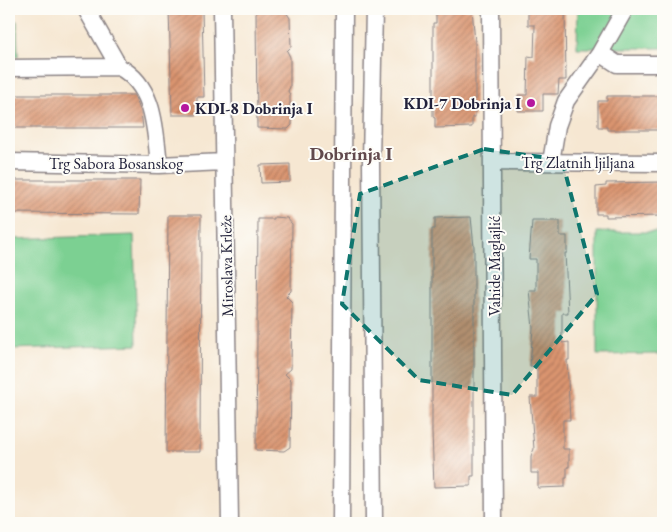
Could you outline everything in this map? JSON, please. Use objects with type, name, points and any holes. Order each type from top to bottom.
[{"type":"street","points":[[86,9],[119,67]]},
{"type":"street","name":"Miroslava Krleže","points":[[222,9],[230,523]]},
{"type":"street","points":[[341,523],[344,9]]},
{"type":"street","points":[[374,9],[371,161],[374,523]]},
{"type":"street","name":"Vahide Maglajlić","points":[[491,9],[494,162],[494,523]]},
{"type":"street","points":[[551,162],[557,126],[566,101],[600,53],[626,9]]},
{"type":"street","points":[[600,53],[617,64],[663,64]]},
{"type":"street","points":[[9,68],[119,67],[132,74],[148,98],[156,130],[159,165]]},
{"type":"street","name":"Trg Sabora Bosanskog","points":[[9,162],[159,165],[224,162]]},
{"type":"street","name":"Trg Zlatnih ljiljana","points":[[494,162],[663,163]]},
{"type":"highlighted area","points":[[484,149],[562,160],[597,294],[512,395],[419,380],[342,304],[360,194]]},
{"type":"green space","points":[[578,9],[663,9],[663,48],[577,48]]},
{"type":"green space","points":[[9,21],[17,21],[18,56],[9,56]]},
{"type":"green space","points":[[597,232],[663,232],[663,354],[597,355]]},
{"type":"green space","points":[[134,235],[137,345],[9,349],[9,239]]},
{"type":"building","points":[[169,9],[202,9],[204,97],[197,97],[197,115],[172,115]]},
{"type":"building","points":[[256,9],[284,9],[290,18],[291,47],[287,51],[290,57],[290,87],[288,91],[290,95],[292,125],[288,129],[257,128]]},
{"type":"building","points":[[436,9],[472,9],[475,42],[475,117],[472,117],[472,127],[435,128],[435,118],[433,117],[433,23],[436,23]]},
{"type":"building","points":[[528,9],[565,9],[566,80],[559,80],[558,94],[543,94],[543,111],[518,111],[518,95],[527,95],[528,56],[534,57],[535,25],[528,25]]},
{"type":"building","points":[[9,95],[134,95],[141,112],[143,128],[9,128]]},
{"type":"building","points":[[607,96],[663,96],[663,130],[607,130],[607,127],[598,127],[598,101],[607,101]]},
{"type":"building","points":[[290,164],[290,182],[261,183],[260,165]]},
{"type":"building","points":[[9,180],[140,180],[139,214],[9,213]]},
{"type":"building","points":[[663,182],[663,216],[606,217],[606,214],[596,214],[596,187],[606,186],[606,183]]},
{"type":"building","points":[[168,215],[201,215],[200,452],[166,452]]},
{"type":"building","points":[[274,217],[287,218],[292,224],[291,291],[286,296],[292,302],[291,369],[285,374],[291,380],[290,447],[284,451],[256,450],[258,219],[274,219]]},
{"type":"building","points":[[471,217],[474,247],[474,476],[471,476],[471,486],[434,487],[432,432],[432,229],[435,229],[435,218]]},
{"type":"building","points":[[532,221],[560,221],[560,236],[567,236],[567,253],[565,253],[568,313],[562,313],[562,343],[569,342],[569,360],[567,360],[570,420],[563,420],[563,449],[569,449],[569,467],[567,467],[565,487],[538,488],[538,473],[531,473],[531,456],[534,449],[530,397],[537,397],[537,366],[530,366],[533,328],[529,290],[536,290],[536,259],[529,259]]},
{"type":"place","name":"KDI-7 Dobrinja I","points":[[531,103]]},
{"type":"place","name":"KDI-8 Dobrinja I","points":[[185,108]]},
{"type":"district","name":"Dobrinja I","points":[[351,153]]}]
